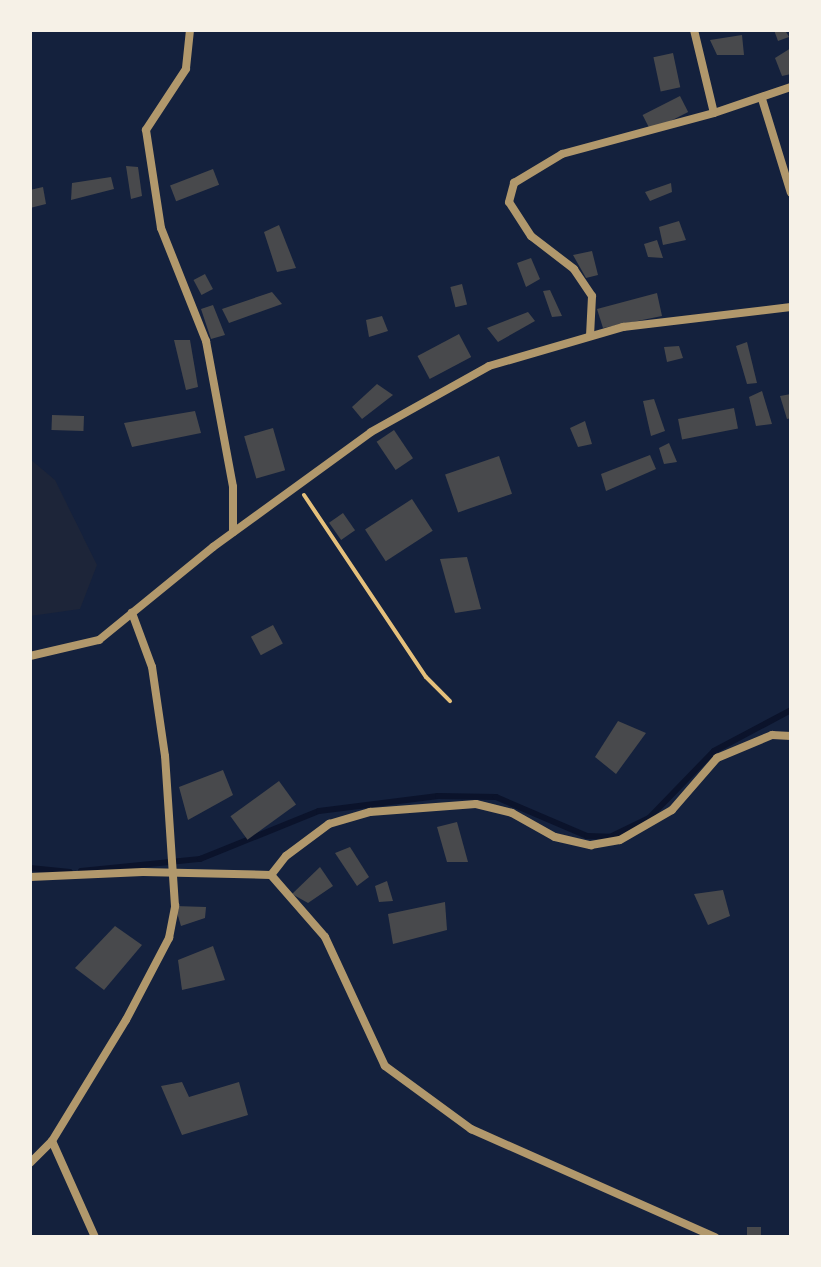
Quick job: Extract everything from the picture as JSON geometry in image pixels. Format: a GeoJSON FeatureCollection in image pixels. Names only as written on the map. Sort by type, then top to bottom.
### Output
{"type":"FeatureCollection","features":[{"type":"Feature","properties":{"kind":"street"},"geometry":{"type":"LineString","coordinates":[[190,30],[186,69],[146,130],[161,228],[206,341],[233,487],[233,532]]}},
{"type":"Feature","properties":{"kind":"street"},"geometry":{"type":"LineString","coordinates":[[694,30],[714,113]]}},
{"type":"Feature","properties":{"kind":"street"},"geometry":{"type":"LineString","coordinates":[[590,336],[592,296],[574,269],[531,236],[509,202],[514,183],[562,154],[762,99],[791,87]]}},
{"type":"Feature","properties":{"kind":"street"},"geometry":{"type":"LineString","coordinates":[[762,99],[791,193]]}},
{"type":"Feature","properties":{"kind":"street"},"geometry":{"type":"LineString","coordinates":[[30,656],[99,640],[233,532],[371,432],[489,366],[636,325],[791,307]]}},
{"type":"Feature","properties":{"kind":"street"},"geometry":{"type":"LineString","coordinates":[[30,1163],[52,1141],[169,938],[173,875],[152,667],[132,613]]}},
{"type":"Feature","properties":{"kind":"street"},"geometry":{"type":"LineString","coordinates":[[271,875],[286,856],[329,824],[370,812],[476,804],[512,813],[555,837],[591,845],[620,840],[672,810],[717,758],[772,735],[791,736]]}},
{"type":"Feature","properties":{"kind":"street"},"geometry":{"type":"LineString","coordinates":[[30,877],[271,875],[325,937],[385,1066],[471,1129],[715,1237]]}},
{"type":"Feature","properties":{"kind":"street"},"geometry":{"type":"LineString","coordinates":[[52,1141],[95,1237]]}},
{"type":"Feature","properties":{"kind":"path"},"geometry":{"type":"LineString","coordinates":[[297,484],[426,677],[450,701]]}},
{"type":"Feature","properties":{"kind":"shaded area"},"geometry":{"type":"Polygon","coordinates":[[[30,459],[55,480],[97,565],[80,609],[30,616],[30,459]]]}},
{"type":"Feature","properties":{"kind":"building"},"geometry":{"type":"Polygon","coordinates":[[[774,30],[785,30],[789,37],[778,41],[774,30]]]}},
{"type":"Feature","properties":{"kind":"building"},"geometry":{"type":"Polygon","coordinates":[[[742,35],[744,55],[717,55],[710,40],[742,35]]]}},
{"type":"Feature","properties":{"kind":"building"},"geometry":{"type":"Polygon","coordinates":[[[791,48],[791,74],[782,76],[775,58],[791,48]]]}},
{"type":"Feature","properties":{"kind":"building"},"geometry":{"type":"Polygon","coordinates":[[[673,53],[680,87],[661,91],[653,57],[673,53]]]}},
{"type":"Feature","properties":{"kind":"building"},"geometry":{"type":"Polygon","coordinates":[[[680,96],[688,112],[651,131],[643,115],[680,96]]]}},
{"type":"Feature","properties":{"kind":"building"},"geometry":{"type":"Polygon","coordinates":[[[126,166],[138,167],[142,196],[131,199],[126,166]]]}},
{"type":"Feature","properties":{"kind":"building"},"geometry":{"type":"Polygon","coordinates":[[[213,169],[219,185],[176,201],[170,185],[213,169]]]}},
{"type":"Feature","properties":{"kind":"building"},"geometry":{"type":"Polygon","coordinates":[[[111,177],[114,189],[71,200],[72,183],[111,177]]]}},
{"type":"Feature","properties":{"kind":"building"},"geometry":{"type":"Polygon","coordinates":[[[671,183],[672,192],[650,201],[645,192],[671,183]]]}},
{"type":"Feature","properties":{"kind":"building"},"geometry":{"type":"Polygon","coordinates":[[[43,187],[46,204],[30,208],[30,190],[43,187]]]}},
{"type":"Feature","properties":{"kind":"building"},"geometry":{"type":"Polygon","coordinates":[[[679,221],[686,240],[663,245],[659,227],[679,221]]]}},
{"type":"Feature","properties":{"kind":"building"},"geometry":{"type":"Polygon","coordinates":[[[279,225],[296,268],[277,272],[264,232],[279,225]]]}},
{"type":"Feature","properties":{"kind":"building"},"geometry":{"type":"Polygon","coordinates":[[[657,240],[663,258],[648,257],[644,244],[657,240]]]}},
{"type":"Feature","properties":{"kind":"building"},"geometry":{"type":"Polygon","coordinates":[[[592,251],[598,275],[586,278],[573,255],[592,251]]]}},
{"type":"Feature","properties":{"kind":"building"},"geometry":{"type":"Polygon","coordinates":[[[531,258],[540,279],[526,287],[517,263],[531,258]]]}},
{"type":"Feature","properties":{"kind":"building"},"geometry":{"type":"Polygon","coordinates":[[[205,274],[213,289],[202,295],[194,280],[205,274]]]}},
{"type":"Feature","properties":{"kind":"building"},"geometry":{"type":"Polygon","coordinates":[[[462,284],[467,304],[455,307],[450,287],[462,284]]]}},
{"type":"Feature","properties":{"kind":"building"},"geometry":{"type":"Polygon","coordinates":[[[550,290],[562,316],[552,317],[543,291],[550,290]]]}},
{"type":"Feature","properties":{"kind":"building"},"geometry":{"type":"Polygon","coordinates":[[[272,292],[282,304],[229,323],[222,309],[272,292]]]}},
{"type":"Feature","properties":{"kind":"building"},"geometry":{"type":"Polygon","coordinates":[[[657,293],[662,316],[603,328],[597,309],[657,293]]]}},
{"type":"Feature","properties":{"kind":"building"},"geometry":{"type":"Polygon","coordinates":[[[213,305],[225,335],[211,339],[201,309],[213,305]]]}},
{"type":"Feature","properties":{"kind":"building"},"geometry":{"type":"Polygon","coordinates":[[[528,312],[535,321],[498,342],[487,328],[528,312]]]}},
{"type":"Feature","properties":{"kind":"building"},"geometry":{"type":"Polygon","coordinates":[[[382,316],[388,331],[369,337],[366,320],[382,316]]]}},
{"type":"Feature","properties":{"kind":"building"},"geometry":{"type":"Polygon","coordinates":[[[459,334],[471,357],[430,379],[418,356],[459,334]]]}},
{"type":"Feature","properties":{"kind":"building"},"geometry":{"type":"Polygon","coordinates":[[[174,340],[190,340],[198,387],[186,390],[174,340]]]}},
{"type":"Feature","properties":{"kind":"building"},"geometry":{"type":"Polygon","coordinates":[[[747,342],[757,383],[747,384],[736,346],[747,342]]]}},
{"type":"Feature","properties":{"kind":"building"},"geometry":{"type":"Polygon","coordinates":[[[679,346],[683,358],[667,362],[664,347],[679,346]]]}},
{"type":"Feature","properties":{"kind":"building"},"geometry":{"type":"Polygon","coordinates":[[[377,384],[393,395],[362,419],[352,407],[377,384]]]}},
{"type":"Feature","properties":{"kind":"building"},"geometry":{"type":"Polygon","coordinates":[[[762,391],[772,424],[756,426],[749,397],[762,391]]]}},
{"type":"Feature","properties":{"kind":"building"},"geometry":{"type":"Polygon","coordinates":[[[791,394],[791,418],[787,419],[780,396],[791,394]]]}},
{"type":"Feature","properties":{"kind":"building"},"geometry":{"type":"Polygon","coordinates":[[[654,399],[665,431],[651,436],[643,401],[654,399]]]}},
{"type":"Feature","properties":{"kind":"building"},"geometry":{"type":"Polygon","coordinates":[[[734,408],[738,429],[682,439],[678,419],[734,408]]]}},
{"type":"Feature","properties":{"kind":"building"},"geometry":{"type":"Polygon","coordinates":[[[195,411],[201,433],[132,447],[124,423],[195,411]]]}},
{"type":"Feature","properties":{"kind":"building"},"geometry":{"type":"Polygon","coordinates":[[[52,415],[84,416],[83,431],[51,430],[52,415]]]}},
{"type":"Feature","properties":{"kind":"building"},"geometry":{"type":"Polygon","coordinates":[[[585,421],[592,444],[578,447],[570,428],[585,421]]]}},
{"type":"Feature","properties":{"kind":"building"},"geometry":{"type":"Polygon","coordinates":[[[273,428],[285,470],[256,479],[244,436],[273,428]]]}},
{"type":"Feature","properties":{"kind":"building"},"geometry":{"type":"Polygon","coordinates":[[[394,430],[413,458],[396,470],[377,442],[394,430]]]}},
{"type":"Feature","properties":{"kind":"building"},"geometry":{"type":"Polygon","coordinates":[[[669,443],[677,462],[664,464],[659,448],[669,443]]]}},
{"type":"Feature","properties":{"kind":"building"},"geometry":{"type":"Polygon","coordinates":[[[650,455],[656,469],[606,491],[601,474],[650,455]]]}},
{"type":"Feature","properties":{"kind":"building"},"geometry":{"type":"Polygon","coordinates":[[[499,456],[512,494],[458,512],[445,475],[499,456]]]}},
{"type":"Feature","properties":{"kind":"building"},"geometry":{"type":"Polygon","coordinates":[[[412,499],[433,531],[386,561],[365,529],[412,499]]]}},
{"type":"Feature","properties":{"kind":"building"},"geometry":{"type":"Polygon","coordinates":[[[343,513],[355,530],[341,540],[329,523],[343,513]]]}},
{"type":"Feature","properties":{"kind":"building"},"geometry":{"type":"Polygon","coordinates":[[[467,557],[481,609],[455,613],[440,559],[467,557]]]}},
{"type":"Feature","properties":{"kind":"building"},"geometry":{"type":"Polygon","coordinates":[[[273,625],[283,644],[261,655],[251,637],[273,625]]]}},
{"type":"Feature","properties":{"kind":"building"},"geometry":{"type":"Polygon","coordinates":[[[618,721],[646,733],[616,774],[595,757],[618,721]]]}},
{"type":"Feature","properties":{"kind":"building"},"geometry":{"type":"Polygon","coordinates":[[[223,770],[233,795],[188,820],[179,787],[223,770]]]}},
{"type":"Feature","properties":{"kind":"building"},"geometry":{"type":"Polygon","coordinates":[[[279,781],[296,804],[248,840],[230,816],[279,781]]]}},
{"type":"Feature","properties":{"kind":"building"},"geometry":{"type":"Polygon","coordinates":[[[457,822],[468,862],[447,862],[437,827],[457,822]]]}},
{"type":"Feature","properties":{"kind":"building"},"geometry":{"type":"Polygon","coordinates":[[[350,847],[369,877],[357,886],[335,853],[350,847]]]}},
{"type":"Feature","properties":{"kind":"building"},"geometry":{"type":"Polygon","coordinates":[[[320,867],[333,886],[308,903],[292,894],[320,867]]]}},
{"type":"Feature","properties":{"kind":"building"},"geometry":{"type":"Polygon","coordinates":[[[387,881],[393,901],[379,902],[375,886],[387,881]]]}},
{"type":"Feature","properties":{"kind":"building"},"geometry":{"type":"Polygon","coordinates":[[[723,890],[730,916],[708,925],[694,894],[723,890]]]}},
{"type":"Feature","properties":{"kind":"building"},"geometry":{"type":"Polygon","coordinates":[[[445,902],[447,930],[393,944],[388,914],[445,902]]]}},
{"type":"Feature","properties":{"kind":"building"},"geometry":{"type":"Polygon","coordinates":[[[175,906],[206,907],[205,918],[181,926],[175,906]]]}},
{"type":"Feature","properties":{"kind":"building"},"geometry":{"type":"Polygon","coordinates":[[[115,926],[142,945],[104,990],[75,968],[115,926]]]}},
{"type":"Feature","properties":{"kind":"building"},"geometry":{"type":"Polygon","coordinates":[[[213,946],[225,980],[182,990],[178,960],[213,946]]]}},
{"type":"Feature","properties":{"kind":"building"},"geometry":{"type":"Polygon","coordinates":[[[182,1082],[189,1097],[239,1082],[248,1115],[182,1135],[161,1086],[182,1082]]]}},
{"type":"Feature","properties":{"kind":"building"},"geometry":{"type":"Polygon","coordinates":[[[747,1227],[761,1227],[761,1235],[747,1235],[747,1227]]]}},
{"type":"Feature","properties":{"kind":"waterway"},"geometry":{"type":"LineString","coordinates":[[81,871],[200,859],[319,811],[438,796],[496,797],[587,836],[610,837],[649,818],[714,751],[791,710]]}},
{"type":"Feature","properties":{"kind":"waterway"},"geometry":{"type":"LineString","coordinates":[[30,868],[70,872]]}}]}
